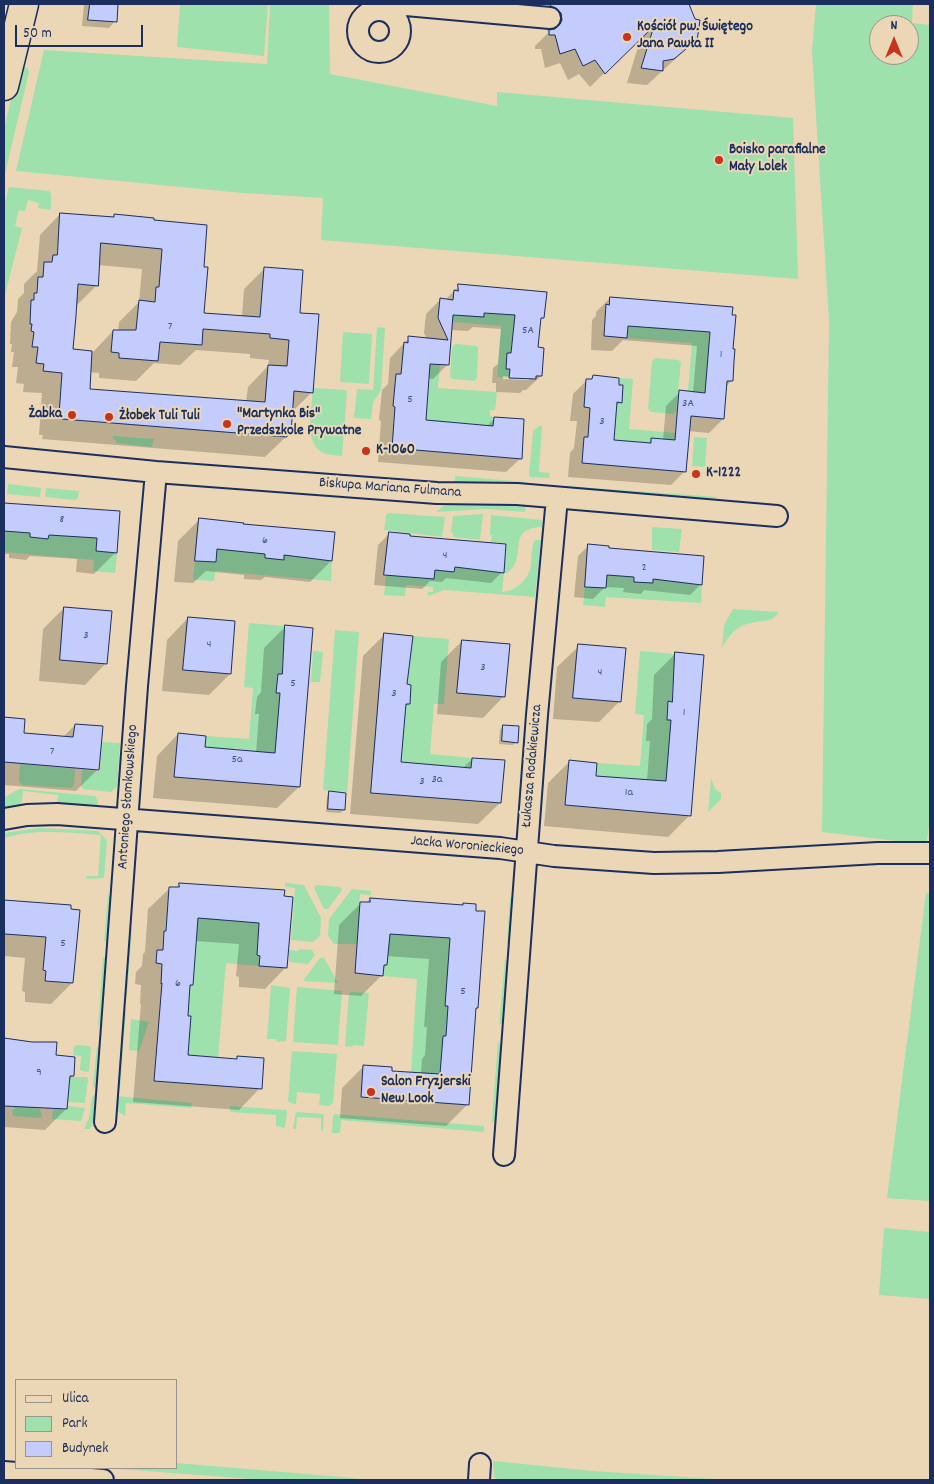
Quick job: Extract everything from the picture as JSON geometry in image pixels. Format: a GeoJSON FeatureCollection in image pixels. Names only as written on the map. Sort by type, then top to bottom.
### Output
{"type":"FeatureCollection","features":[{"type":"Feature","properties":{"kind":"street"},"geometry":{"type":"LineString","coordinates":[[4,86],[24,4]]}},
{"type":"Feature","properties":{"kind":"street"},"geometry":{"type":"LineString","coordinates":[[396,9],[550,18]]}},
{"type":"Feature","properties":{"kind":"street","name":"Biskupa Mariana Fulmana"},"geometry":{"type":"LineString","coordinates":[[4,458],[156,472],[437,493],[517,494],[777,516]]}},
{"type":"Feature","properties":{"kind":"street","name":"Antoniego Słomkowskiego"},"geometry":{"type":"LineString","coordinates":[[104,1122],[156,472]]}},
{"type":"Feature","properties":{"kind":"street","name":"Łukasza Rodakiewicza"},"geometry":{"type":"LineString","coordinates":[[504,1155],[526,852],[557,498]]}},
{"type":"Feature","properties":{"kind":"street","name":"Jacka Woronieckiego"},"geometry":{"type":"LineString","coordinates":[[4,819],[42,814],[127,819],[500,848],[563,857],[654,863],[718,862],[930,852]]}},
{"type":"Feature","properties":{"kind":"street"},"geometry":{"type":"LineString","coordinates":[[4,1472],[103,1480]]}},
{"type":"Feature","properties":{"kind":"green space"},"geometry":{"type":"Polygon","coordinates":[[[180,4],[268,4],[264,56],[177,47],[180,4]]]}},
{"type":"Feature","properties":{"kind":"green space"},"geometry":{"type":"Polygon","coordinates":[[[270,4],[329,4],[330,74],[497,106],[497,92],[793,118],[798,279],[321,240],[323,198],[243,193],[16,171],[44,50],[267,64],[270,4]]]}},
{"type":"Feature","properties":{"kind":"green space"},"geometry":{"type":"Polygon","coordinates":[[[816,4],[913,4],[912,15],[869,15],[869,65],[919,65],[919,24],[930,25],[930,818],[926,846],[822,832],[829,321],[812,51],[816,4]]]}},
{"type":"Feature","properties":{"kind":"green space"},"geometry":{"type":"Polygon","coordinates":[[[19,66],[28,68],[29,72],[4,178],[4,129],[19,66]]]}},
{"type":"Feature","properties":{"kind":"green space"},"geometry":{"type":"Polygon","coordinates":[[[9,187],[49,191],[51,194],[51,210],[38,208],[39,203],[28,200],[25,211],[19,210],[15,226],[22,228],[4,299],[4,205],[9,187]]]}},
{"type":"Feature","properties":{"kind":"green space"},"geometry":{"type":"Polygon","coordinates":[[[453,311],[460,315],[484,317],[484,313],[515,315],[511,353],[507,353],[506,369],[510,369],[509,378],[497,377],[501,326],[453,322],[453,311]]]}},
{"type":"Feature","properties":{"kind":"green space"},"geometry":{"type":"Polygon","coordinates":[[[628,326],[710,332],[705,393],[688,391],[692,343],[627,338],[628,326]]]}},
{"type":"Feature","properties":{"kind":"green space"},"geometry":{"type":"Polygon","coordinates":[[[377,327],[385,328],[381,390],[373,402],[371,419],[354,418],[357,389],[373,390],[377,327]]]}},
{"type":"Feature","properties":{"kind":"green space"},"geometry":{"type":"Polygon","coordinates":[[[343,332],[372,334],[369,384],[340,382],[343,332]]]}},
{"type":"Feature","properties":{"kind":"green space"},"geometry":{"type":"Polygon","coordinates":[[[456,344],[477,346],[477,377],[475,381],[453,379],[450,377],[452,347],[456,344]]]}},
{"type":"Feature","properties":{"kind":"green space"},"geometry":{"type":"Polygon","coordinates":[[[656,358],[678,360],[681,362],[676,411],[674,414],[651,412],[648,409],[652,361],[656,358]]]}},
{"type":"Feature","properties":{"kind":"green space"},"geometry":{"type":"Polygon","coordinates":[[[430,364],[440,364],[438,388],[497,392],[495,410],[490,410],[490,416],[494,417],[493,426],[426,420],[430,364]]]}},
{"type":"Feature","properties":{"kind":"green space"},"geometry":{"type":"Polygon","coordinates":[[[619,378],[633,379],[629,429],[676,433],[676,440],[652,438],[651,443],[614,440],[617,402],[621,403],[619,378]]]}},
{"type":"Feature","properties":{"kind":"green space"},"geometry":{"type":"Polygon","coordinates":[[[313,388],[346,390],[342,456],[326,454],[319,450],[314,443],[310,425],[313,388]]]}},
{"type":"Feature","properties":{"kind":"green space"},"geometry":{"type":"Polygon","coordinates":[[[542,426],[539,472],[550,473],[549,478],[530,477],[529,475],[533,431],[542,426]]]}},
{"type":"Feature","properties":{"kind":"green space"},"geometry":{"type":"Polygon","coordinates":[[[112,436],[154,439],[152,447],[117,443],[112,436]]]}},
{"type":"Feature","properties":{"kind":"green space"},"geometry":{"type":"Polygon","coordinates":[[[694,437],[707,438],[705,467],[692,466],[694,437]]]}},
{"type":"Feature","properties":{"kind":"green space"},"geometry":{"type":"Polygon","coordinates":[[[455,476],[525,482],[529,486],[454,487],[455,476]]]}},
{"type":"Feature","properties":{"kind":"green space"},"geometry":{"type":"Polygon","coordinates":[[[8,484],[41,488],[40,497],[7,494],[8,484]]]}},
{"type":"Feature","properties":{"kind":"green space"},"geometry":{"type":"Polygon","coordinates":[[[566,486],[718,497],[711,500],[573,490],[566,486]]]}},
{"type":"Feature","properties":{"kind":"green space"},"geometry":{"type":"Polygon","coordinates":[[[46,488],[79,491],[78,498],[75,500],[45,497],[46,488]]]}},
{"type":"Feature","properties":{"kind":"green space"},"geometry":{"type":"Polygon","coordinates":[[[447,503],[526,503],[525,512],[485,509],[436,512],[447,503]]]}},
{"type":"Feature","properties":{"kind":"green space"},"geometry":{"type":"Polygon","coordinates":[[[388,513],[445,517],[442,537],[384,530],[388,513]]]}},
{"type":"Feature","properties":{"kind":"green space"},"geometry":{"type":"Polygon","coordinates":[[[483,514],[480,540],[453,537],[451,532],[453,516],[483,514]]]}},
{"type":"Feature","properties":{"kind":"green space"},"geometry":{"type":"Polygon","coordinates":[[[491,515],[542,520],[542,527],[530,529],[520,538],[516,560],[513,567],[507,573],[504,573],[506,543],[491,542],[491,515]]]}},
{"type":"Feature","properties":{"kind":"green space"},"geometry":{"type":"Polygon","coordinates":[[[652,527],[682,529],[679,552],[652,550],[652,527]]]}},
{"type":"Feature","properties":{"kind":"green space"},"geometry":{"type":"Polygon","coordinates":[[[4,531],[30,533],[30,537],[48,539],[49,535],[97,538],[97,551],[117,553],[115,573],[93,571],[94,560],[4,552],[4,531]]]}},
{"type":"Feature","properties":{"kind":"green space"},"geometry":{"type":"Polygon","coordinates":[[[535,540],[541,540],[535,597],[444,590],[428,596],[428,592],[433,592],[433,587],[406,585],[405,596],[384,595],[386,575],[435,570],[454,572],[455,567],[504,573],[502,592],[508,591],[522,583],[528,574],[535,540]]]}},
{"type":"Feature","properties":{"kind":"green space"},"geometry":{"type":"Polygon","coordinates":[[[217,549],[265,554],[265,558],[284,555],[332,561],[331,581],[215,571],[214,581],[193,580],[195,561],[216,562],[217,549]]]}},
{"type":"Feature","properties":{"kind":"green space"},"geometry":{"type":"Polygon","coordinates":[[[607,575],[634,577],[634,582],[653,583],[653,579],[702,585],[701,603],[606,597],[605,607],[583,605],[585,587],[605,588],[607,575]]]}},
{"type":"Feature","properties":{"kind":"green space"},"geometry":{"type":"Polygon","coordinates":[[[733,609],[779,612],[770,620],[741,626],[730,635],[722,648],[724,625],[733,609]]]}},
{"type":"Feature","properties":{"kind":"green space"},"geometry":{"type":"Polygon","coordinates":[[[249,623],[285,626],[282,674],[278,674],[276,693],[280,693],[275,756],[235,748],[235,750],[204,750],[206,736],[249,739],[253,688],[244,687],[249,623]]]}},
{"type":"Feature","properties":{"kind":"green space"},"geometry":{"type":"Polygon","coordinates":[[[335,630],[359,632],[347,792],[323,790],[335,630]]]}},
{"type":"Feature","properties":{"kind":"green space"},"geometry":{"type":"Polygon","coordinates":[[[413,636],[449,639],[444,704],[434,704],[430,754],[472,758],[471,768],[401,762],[406,704],[410,703],[411,685],[407,684],[413,636]]]}},
{"type":"Feature","properties":{"kind":"green space"},"geometry":{"type":"Polygon","coordinates":[[[313,651],[323,652],[320,682],[311,682],[313,651]]]}},
{"type":"Feature","properties":{"kind":"green space"},"geometry":{"type":"Polygon","coordinates":[[[640,651],[675,654],[672,702],[668,702],[667,720],[671,720],[666,781],[596,776],[597,763],[640,766],[644,715],[635,714],[640,651]]]}},
{"type":"Feature","properties":{"kind":"green space"},"geometry":{"type":"Polygon","coordinates":[[[102,742],[120,743],[117,786],[111,792],[83,789],[81,785],[82,770],[100,771],[102,742]]]}},
{"type":"Feature","properties":{"kind":"green space"},"geometry":{"type":"Polygon","coordinates":[[[20,764],[75,769],[74,785],[71,788],[22,785],[19,781],[20,764]]]}},
{"type":"Feature","properties":{"kind":"green space"},"geometry":{"type":"Polygon","coordinates":[[[711,778],[715,789],[721,793],[721,799],[708,812],[711,778]]]}},
{"type":"Feature","properties":{"kind":"green space"},"geometry":{"type":"Polygon","coordinates":[[[21,789],[95,796],[98,801],[97,809],[57,806],[58,795],[23,791],[21,807],[4,811],[4,798],[21,789]]]}},
{"type":"Feature","properties":{"kind":"green space"},"geometry":{"type":"Polygon","coordinates":[[[39,828],[98,831],[107,840],[104,878],[88,879],[86,876],[98,876],[101,835],[40,832],[4,838],[4,833],[39,828]]]}},
{"type":"Feature","properties":{"kind":"green space"},"geometry":{"type":"Polygon","coordinates":[[[285,883],[304,885],[321,918],[320,936],[313,942],[291,940],[295,888],[285,887],[285,883]]]}},
{"type":"Feature","properties":{"kind":"green space"},"geometry":{"type":"Polygon","coordinates":[[[316,885],[340,887],[342,890],[328,909],[324,909],[314,888],[316,885]]]}},
{"type":"Feature","properties":{"kind":"green space"},"geometry":{"type":"Polygon","coordinates":[[[352,889],[371,891],[371,895],[360,894],[357,944],[334,944],[328,936],[329,919],[352,889]]]}},
{"type":"Feature","properties":{"kind":"green space"},"geometry":{"type":"Polygon","coordinates":[[[926,893],[930,894],[930,1201],[887,1198],[926,893]]]}},
{"type":"Feature","properties":{"kind":"green space"},"geometry":{"type":"Polygon","coordinates":[[[108,895],[112,899],[110,935],[107,941],[104,941],[108,895]]]}},
{"type":"Feature","properties":{"kind":"green space"},"geometry":{"type":"Polygon","coordinates":[[[510,897],[514,901],[511,940],[507,944],[510,897]]]}},
{"type":"Feature","properties":{"kind":"green space"},"geometry":{"type":"Polygon","coordinates":[[[195,914],[213,918],[263,919],[258,938],[257,955],[260,956],[259,966],[226,963],[218,1058],[184,1055],[190,985],[193,985],[197,936],[195,914]]]}},
{"type":"Feature","properties":{"kind":"green space"},"geometry":{"type":"Polygon","coordinates":[[[132,929],[127,995],[124,991],[128,931],[132,929]]]}},
{"type":"Feature","properties":{"kind":"green space"},"geometry":{"type":"Polygon","coordinates":[[[387,929],[420,935],[453,935],[449,954],[445,1005],[448,1006],[446,1036],[443,1036],[441,1062],[443,1075],[411,1072],[417,979],[383,976],[384,965],[387,965],[387,929]]]}},
{"type":"Feature","properties":{"kind":"green space"},"geometry":{"type":"Polygon","coordinates":[[[299,949],[312,950],[315,955],[308,964],[289,962],[289,950],[299,951],[299,949]]]}},
{"type":"Feature","properties":{"kind":"green space"},"geometry":{"type":"Polygon","coordinates":[[[103,957],[107,960],[103,1019],[98,1027],[103,957]]]}},
{"type":"Feature","properties":{"kind":"green space"},"geometry":{"type":"Polygon","coordinates":[[[320,958],[324,958],[338,983],[303,981],[320,958]]]}},
{"type":"Feature","properties":{"kind":"green space"},"geometry":{"type":"Polygon","coordinates":[[[505,959],[510,965],[504,1022],[499,1025],[505,959]]]}},
{"type":"Feature","properties":{"kind":"green space"},"geometry":{"type":"Polygon","coordinates":[[[271,985],[290,988],[286,1041],[277,1042],[276,1039],[267,1039],[271,985]]]}},
{"type":"Feature","properties":{"kind":"green space"},"geometry":{"type":"Polygon","coordinates":[[[297,987],[342,991],[338,1045],[293,1042],[297,987]]]}},
{"type":"Feature","properties":{"kind":"green space"},"geometry":{"type":"Polygon","coordinates":[[[349,993],[369,993],[364,1046],[345,1046],[349,993]]]}},
{"type":"Feature","properties":{"kind":"green space"},"geometry":{"type":"Polygon","coordinates":[[[126,1010],[120,1090],[115,1089],[121,1014],[126,1010]]]}},
{"type":"Feature","properties":{"kind":"green space"},"geometry":{"type":"Polygon","coordinates":[[[131,1019],[149,1022],[139,1051],[129,1050],[131,1019]]]}},
{"type":"Feature","properties":{"kind":"green space"},"geometry":{"type":"Polygon","coordinates":[[[498,1041],[503,1049],[497,1122],[492,1122],[492,1120],[498,1041]]]}},
{"type":"Feature","properties":{"kind":"green space"},"geometry":{"type":"Polygon","coordinates":[[[77,1045],[89,1046],[91,1048],[89,1071],[87,1072],[80,1070],[81,1056],[73,1055],[74,1047],[77,1045]]]}},
{"type":"Feature","properties":{"kind":"green space"},"geometry":{"type":"Polygon","coordinates":[[[97,1046],[101,1053],[99,1088],[95,1088],[93,1086],[97,1046]]]}},
{"type":"Feature","properties":{"kind":"green space"},"geometry":{"type":"Polygon","coordinates":[[[292,1051],[337,1054],[333,1103],[329,1106],[319,1105],[320,1094],[297,1092],[296,1104],[288,1101],[292,1051]]]}},
{"type":"Feature","properties":{"kind":"green space"},"geometry":{"type":"Polygon","coordinates":[[[70,1077],[87,1077],[85,1103],[68,1102],[70,1077]]]}},
{"type":"Feature","properties":{"kind":"green space"},"geometry":{"type":"Polygon","coordinates":[[[98,1094],[94,1121],[90,1129],[84,1129],[89,1118],[92,1097],[98,1094]]]}},
{"type":"Feature","properties":{"kind":"green space"},"geometry":{"type":"Polygon","coordinates":[[[115,1096],[192,1103],[191,1108],[126,1103],[125,1116],[117,1111],[115,1096]]]}},
{"type":"Feature","properties":{"kind":"green space"},"geometry":{"type":"Polygon","coordinates":[[[22,1103],[34,1104],[34,1108],[40,1109],[42,1116],[40,1118],[13,1116],[12,1110],[14,1110],[14,1106],[21,1107],[22,1103]]]}},
{"type":"Feature","properties":{"kind":"green space"},"geometry":{"type":"Polygon","coordinates":[[[68,1106],[85,1108],[81,1121],[52,1119],[53,1109],[67,1110],[68,1106]]]}},
{"type":"Feature","properties":{"kind":"green space"},"geometry":{"type":"Polygon","coordinates":[[[230,1106],[286,1110],[285,1128],[276,1126],[276,1115],[230,1112],[230,1106]]]}},
{"type":"Feature","properties":{"kind":"green space"},"geometry":{"type":"Polygon","coordinates":[[[296,1112],[324,1114],[323,1131],[321,1131],[321,1118],[297,1117],[296,1129],[293,1129],[296,1112]]]}},
{"type":"Feature","properties":{"kind":"green space"},"geometry":{"type":"Polygon","coordinates":[[[335,1114],[484,1126],[484,1132],[341,1120],[340,1133],[332,1133],[333,1116],[335,1114]]]}},
{"type":"Feature","properties":{"kind":"green space"},"geometry":{"type":"Polygon","coordinates":[[[884,1228],[930,1232],[930,1299],[879,1295],[884,1228]]]}},
{"type":"Feature","properties":{"kind":"green space"},"geometry":{"type":"Polygon","coordinates":[[[493,1461],[593,1471],[730,1480],[498,1480],[494,1477],[493,1461]]]}},
{"type":"Feature","properties":{"kind":"green space"},"geometry":{"type":"Polygon","coordinates":[[[178,1463],[377,1480],[264,1480],[120,1469],[178,1469],[178,1463]]]}},
{"type":"Feature","properties":{"kind":"building"},"geometry":{"type":"Polygon","coordinates":[[[90,4],[118,4],[117,22],[88,20],[90,4]]]}},
{"type":"Feature","properties":{"kind":"building","name":"Kościół pw. Świętego Jana Pawła II"},"geometry":{"type":"Polygon","coordinates":[[[551,4],[689,4],[695,19],[700,20],[697,41],[693,39],[686,49],[674,59],[663,61],[663,71],[641,68],[654,26],[605,74],[595,60],[583,66],[575,49],[560,54],[555,35],[549,35],[549,30],[555,29],[560,24],[562,20],[561,13],[551,4]]]}},
{"type":"Feature","properties":{"kind":"building"},"geometry":{"type":"Polygon","coordinates":[[[60,213],[114,217],[114,214],[207,225],[204,267],[208,267],[204,313],[260,317],[264,267],[303,270],[300,313],[319,314],[313,393],[294,391],[291,433],[287,433],[287,437],[62,419],[63,415],[59,415],[62,373],[43,371],[44,364],[36,363],[38,347],[32,347],[34,332],[31,331],[32,324],[30,324],[31,300],[34,300],[34,293],[37,293],[38,277],[43,277],[44,262],[52,262],[53,255],[57,255],[60,213]],[[101,243],[98,286],[78,284],[73,349],[92,351],[90,389],[265,402],[268,365],[287,366],[289,340],[270,338],[270,334],[203,329],[202,345],[160,342],[158,361],[119,358],[119,353],[111,352],[113,330],[136,330],[139,300],[155,302],[156,287],[159,287],[162,249],[101,243]]]}},
{"type":"Feature","properties":{"kind":"building"},"geometry":{"type":"Polygon","coordinates":[[[458,284],[547,292],[544,318],[541,318],[538,347],[544,348],[542,376],[536,376],[536,379],[509,378],[510,369],[506,369],[507,353],[511,353],[515,315],[484,313],[484,317],[453,315],[449,365],[430,364],[426,420],[493,426],[494,417],[524,419],[522,459],[392,448],[396,374],[401,374],[404,342],[408,343],[408,336],[448,340],[438,318],[440,298],[453,300],[454,290],[458,291],[458,284]]]}},
{"type":"Feature","properties":{"kind":"building"},"geometry":{"type":"Polygon","coordinates":[[[610,297],[733,307],[732,315],[736,315],[733,381],[727,381],[724,419],[691,416],[686,472],[582,463],[584,437],[588,437],[590,408],[584,407],[586,379],[592,379],[593,375],[619,378],[619,385],[623,385],[622,403],[617,402],[614,440],[651,443],[651,438],[675,440],[679,390],[705,393],[710,332],[628,326],[627,338],[604,336],[606,304],[609,305],[610,297]]]}},
{"type":"Feature","properties":{"kind":"building"},"geometry":{"type":"Polygon","coordinates":[[[4,503],[120,511],[117,553],[96,551],[97,538],[49,535],[48,539],[30,537],[30,533],[4,531],[4,503]]]}},
{"type":"Feature","properties":{"kind":"building"},"geometry":{"type":"Polygon","coordinates":[[[199,518],[335,532],[332,561],[284,555],[284,560],[265,558],[265,554],[217,549],[216,562],[195,561],[199,518]]]}},
{"type":"Feature","properties":{"kind":"building"},"geometry":{"type":"Polygon","coordinates":[[[389,532],[410,534],[410,536],[506,544],[504,573],[455,567],[454,572],[435,570],[434,579],[384,575],[389,532]]]}},
{"type":"Feature","properties":{"kind":"building"},"geometry":{"type":"Polygon","coordinates":[[[588,544],[609,546],[609,548],[704,556],[702,585],[653,579],[653,583],[634,582],[634,577],[607,575],[606,588],[585,587],[588,544]]]}},
{"type":"Feature","properties":{"kind":"building"},"geometry":{"type":"Polygon","coordinates":[[[64,607],[112,611],[107,664],[60,660],[64,607]]]}},
{"type":"Feature","properties":{"kind":"building"},"geometry":{"type":"Polygon","coordinates":[[[188,617],[235,621],[231,674],[183,670],[188,617]]]}},
{"type":"Feature","properties":{"kind":"building"},"geometry":{"type":"Polygon","coordinates":[[[285,625],[313,628],[300,787],[174,777],[178,733],[206,736],[205,747],[275,753],[280,693],[276,693],[278,674],[282,674],[285,625]]]}},
{"type":"Feature","properties":{"kind":"building"},"geometry":{"type":"Polygon","coordinates":[[[384,633],[413,636],[407,684],[411,685],[410,704],[406,704],[401,762],[471,768],[472,758],[505,760],[501,803],[371,793],[384,633]]]}},
{"type":"Feature","properties":{"kind":"building"},"geometry":{"type":"Polygon","coordinates":[[[462,640],[510,644],[505,697],[457,693],[462,640]]]}},
{"type":"Feature","properties":{"kind":"building"},"geometry":{"type":"Polygon","coordinates":[[[578,644],[626,648],[621,702],[573,698],[578,644]]]}},
{"type":"Feature","properties":{"kind":"building"},"geometry":{"type":"Polygon","coordinates":[[[675,652],[704,655],[691,816],[565,805],[569,760],[597,763],[596,776],[666,781],[671,720],[667,720],[668,701],[672,702],[675,652]]]}},
{"type":"Feature","properties":{"kind":"building"},"geometry":{"type":"Polygon","coordinates":[[[4,717],[25,719],[24,733],[73,737],[75,724],[103,726],[99,770],[4,762],[4,717]]]}},
{"type":"Feature","properties":{"kind":"building"},"geometry":{"type":"Polygon","coordinates":[[[503,725],[519,726],[518,743],[502,741],[503,725]]]}},
{"type":"Feature","properties":{"kind":"building"},"geometry":{"type":"Polygon","coordinates":[[[329,791],[346,793],[345,810],[328,809],[329,791]]]}},
{"type":"Feature","properties":{"kind":"building"},"geometry":{"type":"Polygon","coordinates":[[[179,883],[285,890],[284,896],[293,897],[287,968],[259,966],[260,956],[257,955],[259,923],[198,918],[193,985],[190,985],[188,1016],[191,1016],[188,1055],[237,1059],[237,1056],[264,1058],[262,1089],[154,1081],[162,983],[162,964],[156,963],[157,950],[163,950],[169,887],[179,887],[179,883]]]}},
{"type":"Feature","properties":{"kind":"building"},"geometry":{"type":"Polygon","coordinates":[[[370,898],[463,905],[463,903],[476,904],[476,911],[485,911],[469,1105],[361,1097],[363,1065],[392,1067],[392,1071],[440,1074],[443,1036],[446,1036],[448,1006],[445,1006],[450,938],[390,934],[387,965],[384,965],[383,976],[355,973],[360,902],[370,902],[370,898]]]}},
{"type":"Feature","properties":{"kind":"building"},"geometry":{"type":"Polygon","coordinates":[[[4,900],[71,905],[71,909],[80,910],[73,983],[45,981],[46,971],[43,970],[46,937],[5,934],[4,900]]]}},
{"type":"Feature","properties":{"kind":"building"},"geometry":{"type":"Polygon","coordinates":[[[4,1038],[32,1042],[57,1042],[56,1055],[75,1057],[74,1076],[70,1076],[67,1109],[4,1106],[4,1038]]]}},
{"type":"Feature","properties":{"kind":"place","name":"Kościół pw. Świętego Jana Pawła II"},"geometry":{"type":"Point","coordinates":[627,37]}},
{"type":"Feature","properties":{"kind":"place","name":"Boisko parafialne Mały Lolek"},"geometry":{"type":"Point","coordinates":[719,160]}},
{"type":"Feature","properties":{"kind":"place","name":"Żabka"},"geometry":{"type":"Point","coordinates":[72,415]}},
{"type":"Feature","properties":{"kind":"place","name":"Żłobek Tuli Tuli"},"geometry":{"type":"Point","coordinates":[109,417]}},
{"type":"Feature","properties":{"kind":"place","name":"\"Martynka Bis\" Przedszkole Prywatne"},"geometry":{"type":"Point","coordinates":[227,424]}},
{"type":"Feature","properties":{"kind":"place","name":"K-1060"},"geometry":{"type":"Point","coordinates":[366,451]}},
{"type":"Feature","properties":{"kind":"place","name":"K-1222"},"geometry":{"type":"Point","coordinates":[696,474]}},
{"type":"Feature","properties":{"kind":"place","name":"Salon Fryzjerski New Look"},"geometry":{"type":"Point","coordinates":[371,1092]}}]}
